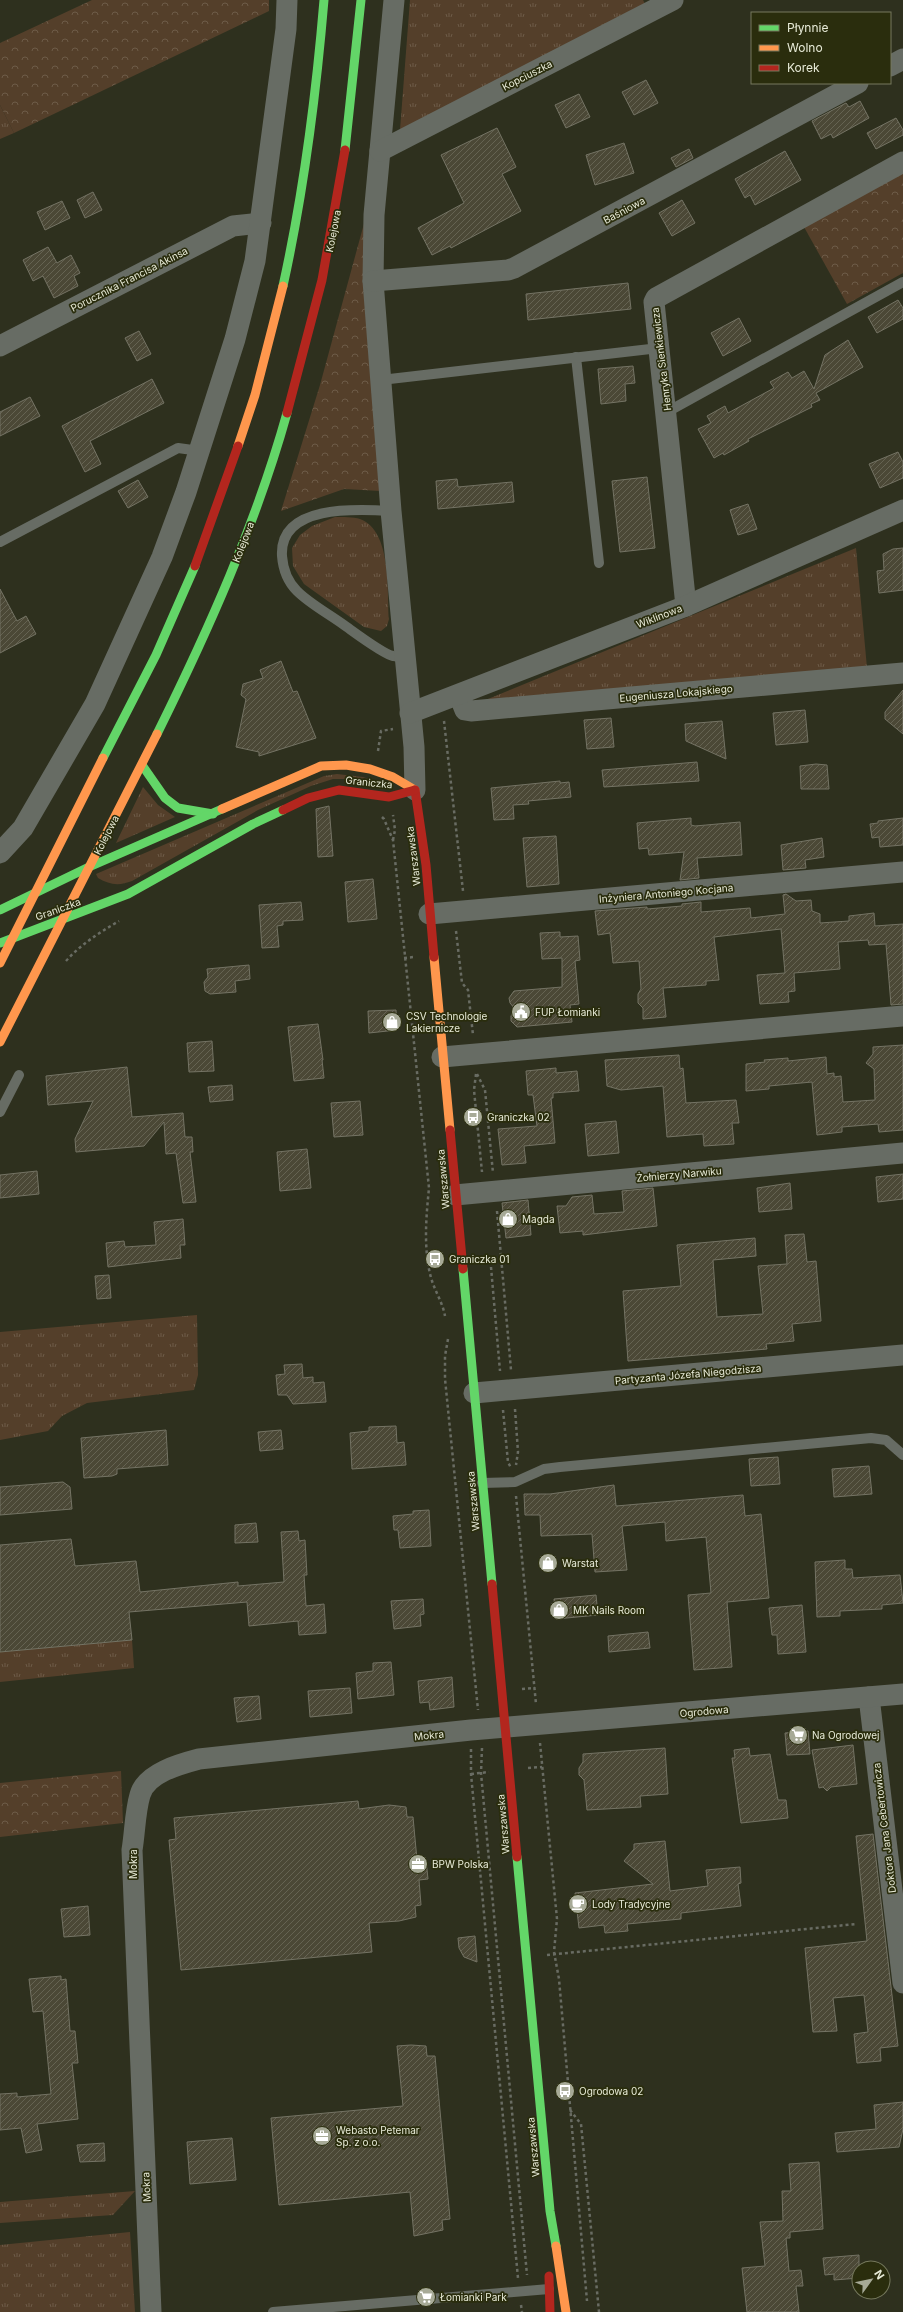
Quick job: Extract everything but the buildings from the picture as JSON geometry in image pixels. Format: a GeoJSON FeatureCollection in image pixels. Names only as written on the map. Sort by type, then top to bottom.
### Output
{"type":"FeatureCollection","features":[{"type":"Feature","properties":{"kind":"main road"},"geometry":{"type":"LineString","coordinates":[[0,963],[170,624],[218,507],[254,403],[282,294],[298,220],[316,91],[324,0]]}},
{"type":"Feature","properties":{"kind":"main road","name":"Kolejowa"},"geometry":{"type":"LineString","coordinates":[[0,1042],[142,765],[186,674],[239,551],[280,440],[299,378],[321,289],[338,205],[356,76],[361,0]]}},
{"type":"Feature","properties":{"kind":"main road","name":"Graniczka"},"geometry":{"type":"LineString","coordinates":[[0,910],[89,867],[321,766],[343,764],[366,767],[392,776],[415,790]]}},
{"type":"Feature","properties":{"kind":"main road"},"geometry":{"type":"LineString","coordinates":[[142,765],[165,798],[178,808],[213,814]]}},
{"type":"Feature","properties":{"kind":"main road","name":"Graniczka"},"geometry":{"type":"LineString","coordinates":[[0,943],[128,894],[253,824],[308,798],[339,790],[389,797],[415,790]]}},
{"type":"Feature","properties":{"kind":"main road","name":"Warszawska"},"geometry":{"type":"LineString","coordinates":[[415,790],[426,865],[442,1057],[550,2210],[566,2312]]}},
{"type":"Feature","properties":{"kind":"main road","name":"Warszawska"},"geometry":{"type":"LineString","coordinates":[[550,2210],[550,2312]]}},
{"type":"Feature","properties":{"kind":"street"},"geometry":{"type":"LineString","coordinates":[[0,853],[23,828],[96,704],[162,557],[200,451],[235,339],[255,261],[286,29],[287,0]]}},
{"type":"Feature","properties":{"kind":"street"},"geometry":{"type":"LineString","coordinates":[[394,0],[374,215],[373,281],[391,511],[411,719],[415,790]]}},
{"type":"Feature","properties":{"kind":"street","name":"Kopciuszka"},"geometry":{"type":"LineString","coordinates":[[380,151],[673,0]]}},
{"type":"Feature","properties":{"kind":"street"},"geometry":{"type":"LineString","coordinates":[[891,65],[903,59]]}},
{"type":"Feature","properties":{"kind":"street","name":"Baśniowa"},"geometry":{"type":"LineString","coordinates":[[373,281],[508,270],[514,268],[856,84]]}},
{"type":"Feature","properties":{"kind":"street","name":"Henryka Sienkiewicza"},"geometry":{"type":"LineString","coordinates":[[686,606],[667,412],[654,302],[659,295],[903,162]]}},
{"type":"Feature","properties":{"kind":"street","name":"Porucznika Francisa Akinsa"},"geometry":{"type":"LineString","coordinates":[[0,346],[233,226],[261,223]]}},
{"type":"Feature","properties":{"kind":"street","name":"Wiklinowa"},"geometry":{"type":"LineString","coordinates":[[411,719],[451,698],[686,606],[903,510]]}},
{"type":"Feature","properties":{"kind":"street","name":"Eugeniusza Lokajskiego"},"geometry":{"type":"LineString","coordinates":[[451,698],[465,710],[471,712],[903,673]]}},
{"type":"Feature","properties":{"kind":"street","name":"Inżyniera Antoniego Kocjana"},"geometry":{"type":"LineString","coordinates":[[429,914],[903,872]]}},
{"type":"Feature","properties":{"kind":"street"},"geometry":{"type":"LineString","coordinates":[[442,1057],[475,1063],[903,1016]]}},
{"type":"Feature","properties":{"kind":"street","name":"Żołnierzy Narwiku"},"geometry":{"type":"LineString","coordinates":[[455,1195],[903,1153]]}},
{"type":"Feature","properties":{"kind":"street","name":"Partyzanta Józefa Niegodzisza"},"geometry":{"type":"LineString","coordinates":[[474,1393],[903,1355]]}},
{"type":"Feature","properties":{"kind":"street","name":"Ogrodowa"},"geometry":{"type":"LineString","coordinates":[[505,1728],[903,1694]]}},
{"type":"Feature","properties":{"kind":"street","name":"Doktora Jana Cebertowicza"},"geometry":{"type":"LineString","coordinates":[[869,1697],[903,1983]]}},
{"type":"Feature","properties":{"kind":"street","name":"Mokra"},"geometry":{"type":"LineString","coordinates":[[151,2312],[132,1850],[140,1793],[146,1785],[167,1768],[199,1759],[505,1728]]}},
{"type":"Feature","properties":{"kind":"lane"},"geometry":{"type":"LineString","coordinates":[[667,412],[903,282]]}},
{"type":"Feature","properties":{"kind":"lane"},"geometry":{"type":"LineString","coordinates":[[381,380],[659,348]]}},
{"type":"Feature","properties":{"kind":"lane"},"geometry":{"type":"LineString","coordinates":[[576,357],[599,563]]}},
{"type":"Feature","properties":{"kind":"lane"},"geometry":{"type":"LineString","coordinates":[[0,542],[178,448],[200,451]]}},
{"type":"Feature","properties":{"kind":"lane"},"geometry":{"type":"LineString","coordinates":[[391,511],[358,509],[334,510],[307,518],[290,528],[282,548],[283,570],[297,591],[357,634],[392,656],[405,656]]}},
{"type":"Feature","properties":{"kind":"lane"},"geometry":{"type":"LineString","coordinates":[[0,1112],[19,1075]]}},
{"type":"Feature","properties":{"kind":"lane"},"geometry":{"type":"LineString","coordinates":[[482,1483],[515,1482],[544,1469],[560,1466],[871,1438],[886,1440],[903,1455]]}},
{"type":"Feature","properties":{"kind":"lane"},"geometry":{"type":"LineString","coordinates":[[273,2312],[549,2289]]}},
{"type":"Feature","properties":{"kind":"path"},"geometry":{"type":"LineString","coordinates":[[451,698],[463,896]]}},
{"type":"Feature","properties":{"kind":"path"},"geometry":{"type":"LineString","coordinates":[[378,751],[381,731],[411,719]]}},
{"type":"Feature","properties":{"kind":"path"},"geometry":{"type":"LineString","coordinates":[[378,816],[384,819],[392,840],[429,1188],[426,1219],[428,1260],[432,1281],[446,1319]]}},
{"type":"Feature","properties":{"kind":"path"},"geometry":{"type":"LineString","coordinates":[[62,967],[78,948],[121,920]]}},
{"type":"Feature","properties":{"kind":"path"},"geometry":{"type":"LineString","coordinates":[[456,928],[462,983],[468,990],[475,1063],[474,1090],[476,1116],[490,1191]]}},
{"type":"Feature","properties":{"kind":"path"},"geometry":{"type":"LineString","coordinates":[[475,1063],[485,1090],[490,1191],[513,1390],[518,1452],[515,1482],[537,1708]]}},
{"type":"Feature","properties":{"kind":"path"},"geometry":{"type":"LineString","coordinates":[[449,1335],[444,1356],[445,1379],[476,1706],[481,1717],[482,1773],[524,2290],[522,2312]]}},
{"type":"Feature","properties":{"kind":"path"},"geometry":{"type":"LineString","coordinates":[[514,1689],[535,1688]]}},
{"type":"Feature","properties":{"kind":"path"},"geometry":{"type":"LineString","coordinates":[[540,1736],[557,1919],[554,1952],[559,1979],[587,2304]]}},
{"type":"Feature","properties":{"kind":"path"},"geometry":{"type":"LineString","coordinates":[[472,1748],[471,1774],[524,2290]]}},
{"type":"Feature","properties":{"kind":"path"},"geometry":{"type":"LineString","coordinates":[[471,1774],[494,1771]]}},
{"type":"Feature","properties":{"kind":"path"},"geometry":{"type":"LineString","coordinates":[[526,1957],[856,1924]]}},
{"type":"Feature","properties":{"kind":"path"},"geometry":{"type":"LineString","coordinates":[[570,2110],[581,2124],[599,2312]]}},
{"type":"Feature","properties":{"kind":"green space"},"geometry":{"type":"Polygon","coordinates":[[[92,0],[269,0],[269,11],[14,133],[0,105],[0,43],[92,0]]]}},
{"type":"Feature","properties":{"kind":"green space"},"geometry":{"type":"Polygon","coordinates":[[[410,0],[643,0],[647,8],[400,130],[410,0]]]}},
{"type":"Feature","properties":{"kind":"green space"},"geometry":{"type":"Polygon","coordinates":[[[0,105],[14,133],[0,139],[0,105]]]}},
{"type":"Feature","properties":{"kind":"green space"},"geometry":{"type":"Polygon","coordinates":[[[903,173],[903,273],[847,304],[804,227],[903,173]]]}},
{"type":"Feature","properties":{"kind":"green space"},"geometry":{"type":"Polygon","coordinates":[[[365,220],[381,491],[344,489],[281,511],[320,385],[365,220]]]}},
{"type":"Feature","properties":{"kind":"green space"},"geometry":{"type":"Polygon","coordinates":[[[335,517],[351,517],[360,519],[370,526],[378,536],[386,563],[389,619],[387,626],[381,631],[364,627],[304,584],[293,566],[292,548],[300,535],[312,526],[335,517]]]}},
{"type":"Feature","properties":{"kind":"green space"},"geometry":{"type":"Polygon","coordinates":[[[856,548],[867,668],[483,701],[856,548]]]}},
{"type":"Feature","properties":{"kind":"green space"},"geometry":{"type":"Polygon","coordinates":[[[337,774],[363,777],[375,781],[372,785],[351,779],[333,779],[311,786],[258,810],[127,883],[119,884],[107,882],[98,878],[96,874],[324,776],[337,774]]]}},
{"type":"Feature","properties":{"kind":"green space"},"geometry":{"type":"Polygon","coordinates":[[[143,787],[158,805],[175,817],[116,843],[143,787]]]}},
{"type":"Feature","properties":{"kind":"green space"},"geometry":{"type":"Polygon","coordinates":[[[197,1315],[198,1375],[194,1390],[87,1403],[62,1416],[48,1431],[0,1440],[0,1332],[197,1315]]]}},
{"type":"Feature","properties":{"kind":"green space"},"geometry":{"type":"Polygon","coordinates":[[[132,1640],[134,1668],[0,1682],[0,1652],[132,1640]]]}},
{"type":"Feature","properties":{"kind":"green space"},"geometry":{"type":"Polygon","coordinates":[[[121,1771],[123,1823],[0,1837],[0,1783],[121,1771]]]}},
{"type":"Feature","properties":{"kind":"green space"},"geometry":{"type":"Polygon","coordinates":[[[135,2191],[113,2215],[0,2223],[0,2202],[135,2191]]]}},
{"type":"Feature","properties":{"kind":"green space"},"geometry":{"type":"Polygon","coordinates":[[[130,2232],[135,2312],[0,2312],[0,2245],[130,2232]]]}},
{"type":"Feature","properties":{"kind":"traffic: fast"},"geometry":{"type":"LineString","coordinates":[[283,286],[303,179],[317,72],[324,0]]}},
{"type":"Feature","properties":{"kind":"traffic: fast"},"geometry":{"type":"LineString","coordinates":[[345,150],[361,0]]}},
{"type":"Feature","properties":{"kind":"traffic: fast"},"geometry":{"type":"LineString","coordinates":[[157,734],[230,576],[261,496],[287,413]]}},
{"type":"Feature","properties":{"kind":"traffic: fast"},"geometry":{"type":"LineString","coordinates":[[103,758],[156,655],[195,566]]}},
{"type":"Feature","properties":{"kind":"traffic: fast"},"geometry":{"type":"LineString","coordinates":[[142,765],[165,798],[178,808],[213,814]]}},
{"type":"Feature","properties":{"kind":"traffic: fast"},"geometry":{"type":"LineString","coordinates":[[0,910],[89,867],[222,809]]}},
{"type":"Feature","properties":{"kind":"traffic: fast"},"geometry":{"type":"LineString","coordinates":[[0,943],[128,894],[253,824],[283,810]]}},
{"type":"Feature","properties":{"kind":"traffic: fast"},"geometry":{"type":"LineString","coordinates":[[463,1269],[492,1584]]}},
{"type":"Feature","properties":{"kind":"traffic: fast"},"geometry":{"type":"LineString","coordinates":[[517,1857],[550,2211],[556,2246]]}},
{"type":"Feature","properties":{"kind":"traffic: slow"},"geometry":{"type":"LineString","coordinates":[[238,446],[255,395],[283,286]]}},
{"type":"Feature","properties":{"kind":"traffic: slow"},"geometry":{"type":"LineString","coordinates":[[0,1042],[157,734]]}},
{"type":"Feature","properties":{"kind":"traffic: slow"},"geometry":{"type":"LineString","coordinates":[[0,963],[103,758]]}},
{"type":"Feature","properties":{"kind":"traffic: slow"},"geometry":{"type":"LineString","coordinates":[[222,809],[321,766],[346,765],[370,769],[393,777],[415,790]]}},
{"type":"Feature","properties":{"kind":"traffic: slow"},"geometry":{"type":"LineString","coordinates":[[434,957],[450,1130]]}},
{"type":"Feature","properties":{"kind":"traffic: slow"},"geometry":{"type":"LineString","coordinates":[[556,2246],[566,2312]]}},
{"type":"Feature","properties":{"kind":"traffic: jam"},"geometry":{"type":"LineString","coordinates":[[287,413],[322,280],[345,150]]}},
{"type":"Feature","properties":{"kind":"traffic: jam"},"geometry":{"type":"LineString","coordinates":[[195,566],[238,446]]}},
{"type":"Feature","properties":{"kind":"traffic: jam"},"geometry":{"type":"LineString","coordinates":[[283,810],[308,798],[339,790],[389,797],[415,790]]}},
{"type":"Feature","properties":{"kind":"traffic: jam"},"geometry":{"type":"LineString","coordinates":[[415,790],[426,865],[434,957]]}},
{"type":"Feature","properties":{"kind":"traffic: jam"},"geometry":{"type":"LineString","coordinates":[[450,1130],[463,1269]]}},
{"type":"Feature","properties":{"kind":"traffic: jam"},"geometry":{"type":"LineString","coordinates":[[492,1584],[517,1857]]}},
{"type":"Feature","properties":{"kind":"traffic: jam"},"geometry":{"type":"LineString","coordinates":[[549,2276],[550,2312]]}},
{"type":"Feature","properties":{"kind":"place","name":"FUP Łomianki"},"geometry":{"type":"Point","coordinates":[521,1012]}},
{"type":"Feature","properties":{"kind":"place","name":"CSV Technologie Lakiernicze"},"geometry":{"type":"Point","coordinates":[392,1022]}},
{"type":"Feature","properties":{"kind":"place","name":"Graniczka 02"},"geometry":{"type":"Point","coordinates":[473,1117]}},
{"type":"Feature","properties":{"kind":"place","name":"Magda"},"geometry":{"type":"Point","coordinates":[508,1219]}},
{"type":"Feature","properties":{"kind":"place","name":"Graniczka 01"},"geometry":{"type":"Point","coordinates":[435,1259]}},
{"type":"Feature","properties":{"kind":"place","name":"Warstat"},"geometry":{"type":"Point","coordinates":[548,1563]}},
{"type":"Feature","properties":{"kind":"place","name":"MK Nails Room"},"geometry":{"type":"Point","coordinates":[559,1610]}},
{"type":"Feature","properties":{"kind":"place","name":"Na Ogrodowej"},"geometry":{"type":"Point","coordinates":[798,1735]}},
{"type":"Feature","properties":{"kind":"place","name":"BPW Polska"},"geometry":{"type":"Point","coordinates":[418,1864]}},
{"type":"Feature","properties":{"kind":"place","name":"Lody Tradycyjne"},"geometry":{"type":"Point","coordinates":[578,1904]}},
{"type":"Feature","properties":{"kind":"place","name":"Ogrodowa 02"},"geometry":{"type":"Point","coordinates":[565,2091]}},
{"type":"Feature","properties":{"kind":"place","name":"Webasto Petemar Sp. z o.o."},"geometry":{"type":"Point","coordinates":[322,2136]}},
{"type":"Feature","properties":{"kind":"place","name":"Łomianki Park"},"geometry":{"type":"Point","coordinates":[426,2297]}}]}
